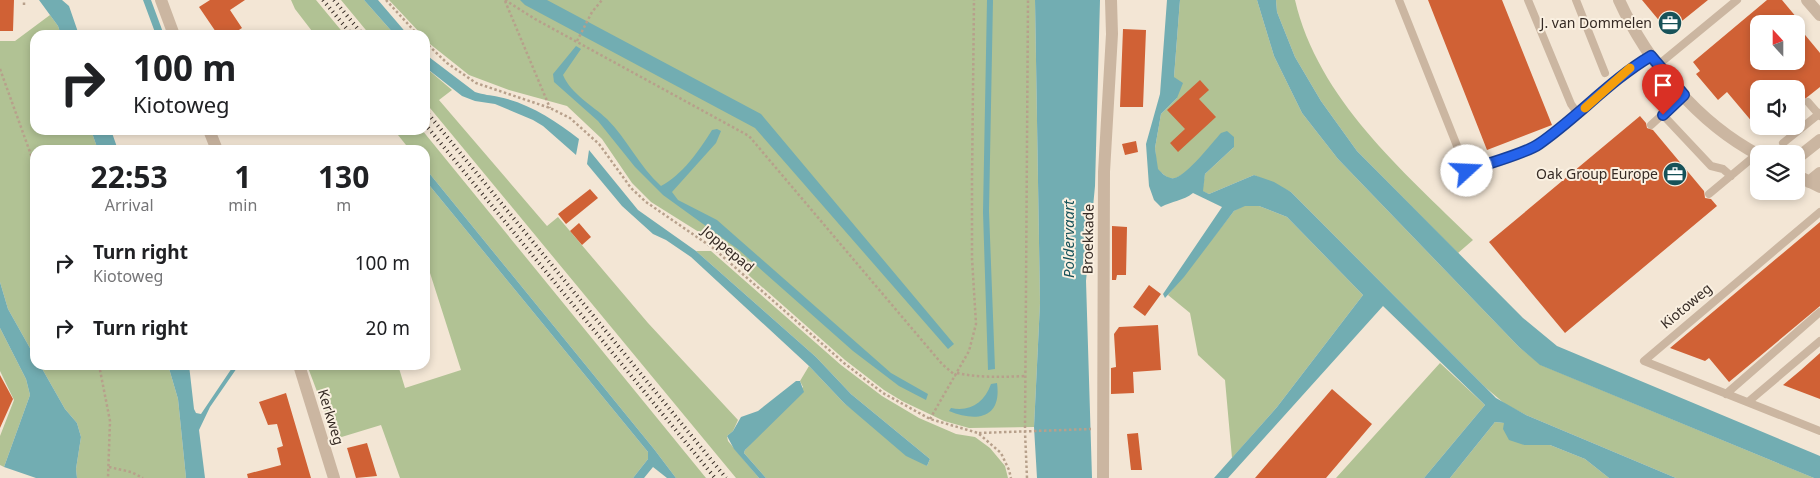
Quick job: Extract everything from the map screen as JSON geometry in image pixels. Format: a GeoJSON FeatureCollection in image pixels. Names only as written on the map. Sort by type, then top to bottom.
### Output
{"type":"FeatureCollection","features":[{"type":"Feature","properties":{"kind":"street"},"geometry":{"type":"LineString","coordinates":[[162,0],[172,30]]}},
{"type":"Feature","properties":{"kind":"street","name":"Broekkade"},"geometry":{"type":"LineString","coordinates":[[1103,478],[1104,172],[1112,34],[1111,0]]}},
{"type":"Feature","properties":{"kind":"street"},"geometry":{"type":"LineString","coordinates":[[1619,0],[1629,21],[1655,61],[1684,95],[1710,121],[1750,148]]}},
{"type":"Feature","properties":{"kind":"street"},"geometry":{"type":"LineString","coordinates":[[1807,0],[1820,15]]}},
{"type":"Feature","properties":{"kind":"street"},"geometry":{"type":"LineString","coordinates":[[1805,152],[1820,140]]}},
{"type":"Feature","properties":{"kind":"street"},"geometry":{"type":"LineString","coordinates":[[1815,184],[1820,173]]}},
{"type":"Feature","properties":{"kind":"street","name":"Kerkweg"},"geometry":{"type":"LineString","coordinates":[[301,370],[334,478]]}},
{"type":"Feature","properties":{"kind":"lane"},"geometry":{"type":"LineString","coordinates":[[1400,0],[1467,171],[1537,146],[1578,114],[1630,68],[1655,61],[1737,0]]}},
{"type":"Feature","properties":{"kind":"lane"},"geometry":{"type":"LineString","coordinates":[[1528,0],[1571,104],[1578,114]]}},
{"type":"Feature","properties":{"kind":"lane"},"geometry":{"type":"LineString","coordinates":[[1576,0],[1605,73]]}},
{"type":"Feature","properties":{"kind":"lane"},"geometry":{"type":"LineString","coordinates":[[1651,125],[1684,95]]}},
{"type":"Feature","properties":{"kind":"lane"},"geometry":{"type":"LineString","coordinates":[[1783,143],[1819,114],[1808,102]]}},
{"type":"Feature","properties":{"kind":"lane"},"geometry":{"type":"LineString","coordinates":[[1663,115],[1711,166],[1723,169],[1731,176]]}},
{"type":"Feature","properties":{"kind":"lane"},"geometry":{"type":"LineString","coordinates":[[1709,194],[1750,161]]}},
{"type":"Feature","properties":{"kind":"lane","name":"Kiotoweg"},"geometry":{"type":"LineString","coordinates":[[1819,215],[1644,362],[1820,431]]}},
{"type":"Feature","properties":{"kind":"lane"},"geometry":{"type":"LineString","coordinates":[[1726,394],[1820,312]]}},
{"type":"Feature","properties":{"kind":"lane"},"geometry":{"type":"LineString","coordinates":[[1748,402],[1820,341]]}},
{"type":"Feature","properties":{"kind":"path"},"geometry":{"type":"LineString","coordinates":[[24,0],[24,5]]}},
{"type":"Feature","properties":{"kind":"path"},"geometry":{"type":"LineString","coordinates":[[386,0],[413,30]]}},
{"type":"Feature","properties":{"kind":"path"},"geometry":{"type":"LineString","coordinates":[[505,0],[535,19],[749,136],[942,364],[957,375],[979,377],[1026,376]]}},
{"type":"Feature","properties":{"kind":"path"},"geometry":{"type":"LineString","coordinates":[[505,0],[550,108]]}},
{"type":"Feature","properties":{"kind":"path"},"geometry":{"type":"LineString","coordinates":[[576,40],[592,12],[602,0]]}},
{"type":"Feature","properties":{"kind":"path"},"geometry":{"type":"LineString","coordinates":[[930,419],[957,375],[969,351],[976,324],[972,258],[974,0]]}},
{"type":"Feature","properties":{"kind":"path"},"geometry":{"type":"LineString","coordinates":[[1027,478],[1025,432],[1028,0]]}},
{"type":"Feature","properties":{"kind":"path","name":"Joppepad"},"geometry":{"type":"LineString","coordinates":[[430,47],[447,63],[476,83],[550,108],[570,118],[599,144],[632,188],[646,202],[713,248],[844,363],[883,393],[930,419],[966,432],[978,433],[1001,453],[1011,478]]}},
{"type":"Feature","properties":{"kind":"path"},"geometry":{"type":"LineString","coordinates":[[0,69],[30,152]]}},
{"type":"Feature","properties":{"kind":"path"},"geometry":{"type":"LineString","coordinates":[[99,370],[110,422],[108,478]]}},
{"type":"Feature","properties":{"kind":"path"},"geometry":{"type":"LineString","coordinates":[[978,433],[1093,429]]}},
{"type":"Feature","properties":{"kind":"path"},"geometry":{"type":"LineString","coordinates":[[109,467],[131,472],[143,478]]}},
{"type":"Feature","properties":{"kind":"green space"},"geometry":{"type":"Polygon","coordinates":[[[291,0],[316,0],[341,30],[311,30],[295,9],[291,0]]]}},
{"type":"Feature","properties":{"kind":"green space"},"geometry":{"type":"Polygon","coordinates":[[[341,0],[364,0],[391,30],[366,30],[341,0]]]}},
{"type":"Feature","properties":{"kind":"green space"},"geometry":{"type":"Polygon","coordinates":[[[389,0],[1035,0],[1040,303],[1034,427],[969,428],[944,421],[902,401],[884,390],[845,360],[702,234],[651,202],[632,183],[602,139],[567,106],[509,90],[469,75],[430,44],[430,30],[417,30],[389,0]]]}},
{"type":"Feature","properties":{"kind":"green space"},"geometry":{"type":"Polygon","coordinates":[[[1180,0],[1257,0],[1274,56],[1302,113],[1338,159],[1519,347],[1541,365],[1814,478],[1676,478],[1526,415],[1505,404],[1485,387],[1291,192],[1254,175],[1209,194],[1202,191],[1205,174],[1234,147],[1176,178],[1168,178],[1157,169],[1155,148],[1161,114],[1177,98],[1174,77],[1180,0]]]}},
{"type":"Feature","properties":{"kind":"green space"},"geometry":{"type":"Polygon","coordinates":[[[1276,0],[1295,0],[1306,36],[1323,70],[1343,101],[1392,160],[1473,240],[1458,253],[1357,151],[1321,101],[1295,57],[1277,12],[1276,0]]]}},
{"type":"Feature","properties":{"kind":"green space"},"geometry":{"type":"Polygon","coordinates":[[[50,15],[59,30],[30,30],[30,135],[93,135],[96,145],[30,145],[30,348],[8,309],[0,282],[0,41],[15,41],[50,15]]]}},
{"type":"Feature","properties":{"kind":"green space"},"geometry":{"type":"Polygon","coordinates":[[[430,71],[452,90],[439,100],[547,226],[558,217],[648,323],[738,420],[733,431],[727,436],[728,441],[759,478],[736,478],[430,108],[430,71]]]}},
{"type":"Feature","properties":{"kind":"green space"},"geometry":{"type":"Polygon","coordinates":[[[398,135],[426,135],[706,478],[676,478],[430,174],[430,145],[406,145],[398,135]]]}},
{"type":"Feature","properties":{"kind":"green space"},"geometry":{"type":"Polygon","coordinates":[[[430,186],[648,452],[648,459],[633,478],[400,478],[381,425],[335,439],[309,370],[400,370],[405,388],[461,370],[430,273],[430,186]]]}},
{"type":"Feature","properties":{"kind":"green space"},"geometry":{"type":"Polygon","coordinates":[[[1245,205],[1259,206],[1287,217],[1363,295],[1277,407],[1232,458],[1225,380],[1198,355],[1190,313],[1168,295],[1234,211],[1245,205]]]}},
{"type":"Feature","properties":{"kind":"green space"},"geometry":{"type":"Polygon","coordinates":[[[696,251],[711,251],[841,365],[882,396],[919,418],[956,434],[975,437],[990,448],[1005,466],[1008,478],[766,478],[744,453],[745,450],[803,387],[800,381],[809,366],[844,403],[927,466],[930,459],[851,394],[816,357],[696,251]]]}},
{"type":"Feature","properties":{"kind":"green space"},"geometry":{"type":"Polygon","coordinates":[[[0,328],[26,379],[30,395],[4,467],[0,465],[0,436],[14,400],[0,371],[0,328]]]}},
{"type":"Feature","properties":{"kind":"green space"},"geometry":{"type":"Polygon","coordinates":[[[1440,363],[1485,405],[1424,478],[1336,478],[1440,363]]]}},
{"type":"Feature","properties":{"kind":"green space"},"geometry":{"type":"Polygon","coordinates":[[[43,370],[169,370],[178,399],[186,478],[77,478],[76,469],[81,437],[77,423],[65,409],[43,370]]]}},
{"type":"Feature","properties":{"kind":"green space"},"geometry":{"type":"Polygon","coordinates":[[[1495,422],[1504,423],[1524,445],[1550,445],[1585,459],[1609,478],[1450,478],[1495,422]]]}},
{"type":"Feature","properties":{"kind":"water"},"geometry":{"type":"Polygon","coordinates":[[[39,0],[62,0],[69,6],[77,30],[59,30],[39,0]]]}},
{"type":"Feature","properties":{"kind":"water"},"geometry":{"type":"Polygon","coordinates":[[[143,0],[151,0],[162,30],[154,30],[143,0]]]}},
{"type":"Feature","properties":{"kind":"water"},"geometry":{"type":"Polygon","coordinates":[[[364,0],[378,0],[404,30],[391,30],[364,0]]]}},
{"type":"Feature","properties":{"kind":"water"},"geometry":{"type":"Polygon","coordinates":[[[520,0],[547,0],[761,114],[954,344],[948,349],[755,128],[525,5],[520,0]]]}},
{"type":"Feature","properties":{"kind":"water"},"geometry":{"type":"Polygon","coordinates":[[[987,0],[993,0],[989,211],[995,369],[988,370],[983,212],[987,0]]]}},
{"type":"Feature","properties":{"kind":"water","name":"Poldervaart"},"geometry":{"type":"Polygon","coordinates":[[[1035,0],[1100,0],[1095,186],[1086,281],[1092,478],[1037,478],[1034,427],[1040,303],[1035,0]]]}},
{"type":"Feature","properties":{"kind":"water"},"geometry":{"type":"Polygon","coordinates":[[[1167,0],[1180,0],[1174,77],[1183,83],[1177,98],[1161,114],[1155,148],[1158,169],[1165,176],[1175,178],[1180,176],[1206,151],[1221,133],[1227,131],[1234,137],[1234,147],[1205,174],[1203,191],[1209,194],[1254,175],[1274,182],[1291,192],[1496,398],[1526,415],[1676,478],[1609,478],[1585,459],[1550,445],[1524,445],[1509,440],[1503,429],[1504,423],[1495,422],[1450,478],[1424,478],[1485,405],[1383,306],[1228,478],[1214,478],[1277,407],[1363,295],[1287,217],[1259,206],[1245,206],[1234,211],[1184,277],[1165,298],[1163,294],[1222,207],[1193,193],[1161,207],[1154,200],[1149,186],[1146,144],[1160,94],[1167,0]]]}},
{"type":"Feature","properties":{"kind":"water"},"geometry":{"type":"Polygon","coordinates":[[[1257,0],[1276,0],[1277,12],[1295,57],[1321,101],[1357,151],[1523,318],[1557,346],[1820,456],[1820,478],[1814,478],[1540,365],[1519,347],[1338,159],[1302,113],[1274,56],[1257,0]]]}},
{"type":"Feature","properties":{"kind":"water"},"geometry":{"type":"Polygon","coordinates":[[[576,46],[581,49],[563,75],[567,82],[576,94],[607,119],[646,170],[661,186],[683,169],[712,130],[717,129],[721,131],[716,143],[672,192],[678,200],[717,220],[891,373],[928,394],[926,400],[899,386],[853,351],[739,250],[663,195],[635,167],[598,121],[554,82],[553,74],[576,46]]]}},
{"type":"Feature","properties":{"kind":"water"},"geometry":{"type":"Polygon","coordinates":[[[430,58],[475,92],[520,103],[560,125],[579,139],[576,155],[543,126],[533,120],[495,104],[475,101],[462,96],[430,71],[430,58]]]}},
{"type":"Feature","properties":{"kind":"water"},"geometry":{"type":"Polygon","coordinates":[[[93,135],[113,135],[116,145],[96,145],[93,135]]]}},
{"type":"Feature","properties":{"kind":"water"},"geometry":{"type":"Polygon","coordinates":[[[589,150],[638,210],[696,251],[816,357],[851,394],[930,459],[927,466],[906,456],[844,403],[809,366],[691,257],[666,240],[653,234],[622,206],[587,164],[589,150]]]}},
{"type":"Feature","properties":{"kind":"water"},"geometry":{"type":"Polygon","coordinates":[[[430,174],[676,478],[667,478],[653,467],[644,478],[633,478],[648,459],[648,452],[430,186],[430,174]]]}},
{"type":"Feature","properties":{"kind":"water"},"geometry":{"type":"Polygon","coordinates":[[[0,282],[8,309],[30,348],[30,370],[43,370],[65,409],[77,423],[81,437],[76,469],[77,478],[36,478],[4,467],[30,395],[26,379],[0,328],[0,282]]]}},
{"type":"Feature","properties":{"kind":"water"},"geometry":{"type":"Polygon","coordinates":[[[169,370],[190,370],[194,409],[196,413],[201,414],[231,370],[236,370],[210,407],[199,430],[205,478],[186,478],[178,399],[169,370]]]}},
{"type":"Feature","properties":{"kind":"water"},"geometry":{"type":"Polygon","coordinates":[[[796,381],[800,381],[804,392],[745,450],[744,453],[766,478],[759,478],[734,449],[727,436],[733,431],[741,417],[758,411],[796,381]]]}},
{"type":"Feature","properties":{"kind":"water"},"geometry":{"type":"Polygon","coordinates":[[[997,383],[995,404],[991,411],[985,415],[969,416],[949,411],[951,408],[964,409],[976,405],[988,391],[991,384],[997,383]]]}},
{"type":"Feature","properties":{"kind":"building"},"geometry":{"type":"Polygon","coordinates":[[[0,0],[14,0],[13,31],[0,31],[0,0]]]}},
{"type":"Feature","properties":{"kind":"building"},"geometry":{"type":"Polygon","coordinates":[[[210,0],[245,0],[230,10],[242,28],[239,30],[215,30],[199,7],[210,0]]]}},
{"type":"Feature","properties":{"kind":"building"},"geometry":{"type":"Polygon","coordinates":[[[1428,0],[1502,0],[1552,125],[1487,150],[1428,0]]]}},
{"type":"Feature","properties":{"kind":"building"},"geometry":{"type":"Polygon","coordinates":[[[1642,0],[1708,0],[1672,29],[1665,21],[1662,24],[1642,0]]]}},
{"type":"Feature","properties":{"kind":"building"},"geometry":{"type":"Polygon","coordinates":[[[1767,0],[1782,0],[1794,15],[1750,15],[1750,70],[1805,70],[1805,35],[1820,53],[1820,87],[1805,99],[1805,80],[1750,80],[1750,119],[1727,92],[1718,100],[1696,74],[1700,71],[1693,62],[1767,0]]]}},
{"type":"Feature","properties":{"kind":"building"},"geometry":{"type":"Polygon","coordinates":[[[1123,29],[1146,30],[1143,107],[1120,107],[1123,29]]]}},
{"type":"Feature","properties":{"kind":"building"},"geometry":{"type":"Polygon","coordinates":[[[1200,80],[1209,90],[1199,99],[1216,117],[1178,152],[1170,143],[1185,129],[1167,110],[1200,80]]]}},
{"type":"Feature","properties":{"kind":"building"},"geometry":{"type":"Polygon","coordinates":[[[1640,116],[1646,123],[1647,128],[1653,130],[1704,191],[1705,198],[1711,199],[1717,206],[1565,333],[1489,242],[1640,116]]]}},
{"type":"Feature","properties":{"kind":"building"},"geometry":{"type":"Polygon","coordinates":[[[1136,141],[1138,152],[1125,155],[1122,144],[1136,141]]]}},
{"type":"Feature","properties":{"kind":"building"},"geometry":{"type":"Polygon","coordinates":[[[590,189],[598,198],[566,224],[558,214],[590,189]]]}},
{"type":"Feature","properties":{"kind":"building"},"geometry":{"type":"Polygon","coordinates":[[[1820,222],[1820,306],[1729,382],[1709,358],[1705,361],[1670,348],[1820,222]]]}},
{"type":"Feature","properties":{"kind":"building"},"geometry":{"type":"Polygon","coordinates":[[[579,223],[591,237],[582,245],[570,231],[579,223]]]}},
{"type":"Feature","properties":{"kind":"building"},"geometry":{"type":"Polygon","coordinates":[[[1112,226],[1127,227],[1126,275],[1117,275],[1116,280],[1112,280],[1112,226]]]}},
{"type":"Feature","properties":{"kind":"building"},"geometry":{"type":"Polygon","coordinates":[[[1149,285],[1161,294],[1145,316],[1133,307],[1149,285]]]}},
{"type":"Feature","properties":{"kind":"building"},"geometry":{"type":"Polygon","coordinates":[[[1158,325],[1161,370],[1133,372],[1134,393],[1111,394],[1111,368],[1116,367],[1114,334],[1119,327],[1158,325]]]}},
{"type":"Feature","properties":{"kind":"building"},"geometry":{"type":"Polygon","coordinates":[[[1820,353],[1820,399],[1783,385],[1801,370],[1820,353]]]}},
{"type":"Feature","properties":{"kind":"building"},"geometry":{"type":"Polygon","coordinates":[[[0,375],[13,399],[0,428],[0,375]]]}},
{"type":"Feature","properties":{"kind":"building"},"geometry":{"type":"Polygon","coordinates":[[[1332,389],[1372,424],[1326,478],[1255,478],[1332,389]]]}},
{"type":"Feature","properties":{"kind":"building"},"geometry":{"type":"Polygon","coordinates":[[[286,393],[311,478],[248,478],[247,474],[281,465],[277,448],[283,446],[277,424],[268,425],[259,402],[286,393]]]}},
{"type":"Feature","properties":{"kind":"building"},"geometry":{"type":"Polygon","coordinates":[[[1138,433],[1142,470],[1131,470],[1127,434],[1138,433]]]}},
{"type":"Feature","properties":{"kind":"building"},"geometry":{"type":"Polygon","coordinates":[[[367,443],[377,476],[356,478],[347,448],[367,443]]]}},
{"type":"Feature","properties":{"kind":"railway"},"geometry":{"type":"LineString","coordinates":[[323,0],[348,30]]}},
{"type":"Feature","properties":{"kind":"railway"},"geometry":{"type":"LineString","coordinates":[[334,0],[359,30]]}},
{"type":"Feature","properties":{"kind":"railway"},"geometry":{"type":"LineString","coordinates":[[430,116],[726,478]]}},
{"type":"Feature","properties":{"kind":"railway"},"geometry":{"type":"LineString","coordinates":[[430,130],[715,478]]}},
{"type":"Feature","properties":{"kind":"slow traffic"},"geometry":{"type":"LineString","coordinates":[[1585,108],[1630,68]]}},
{"type":"Feature","properties":{"kind":"place","name":"J. van Dommelen"},"geometry":{"type":"Point","coordinates":[1670,23]}},
{"type":"Feature","properties":{"kind":"place","name":"Oak Group Europe"},"geometry":{"type":"Point","coordinates":[1675,174]}},
{"type":"Feature","properties":{"kind":"route"},"geometry":{"type":"LineString","coordinates":[[1467,171],[1537,146],[1578,114],[1630,68],[1651,56],[1684,95],[1663,115]]}}]}
